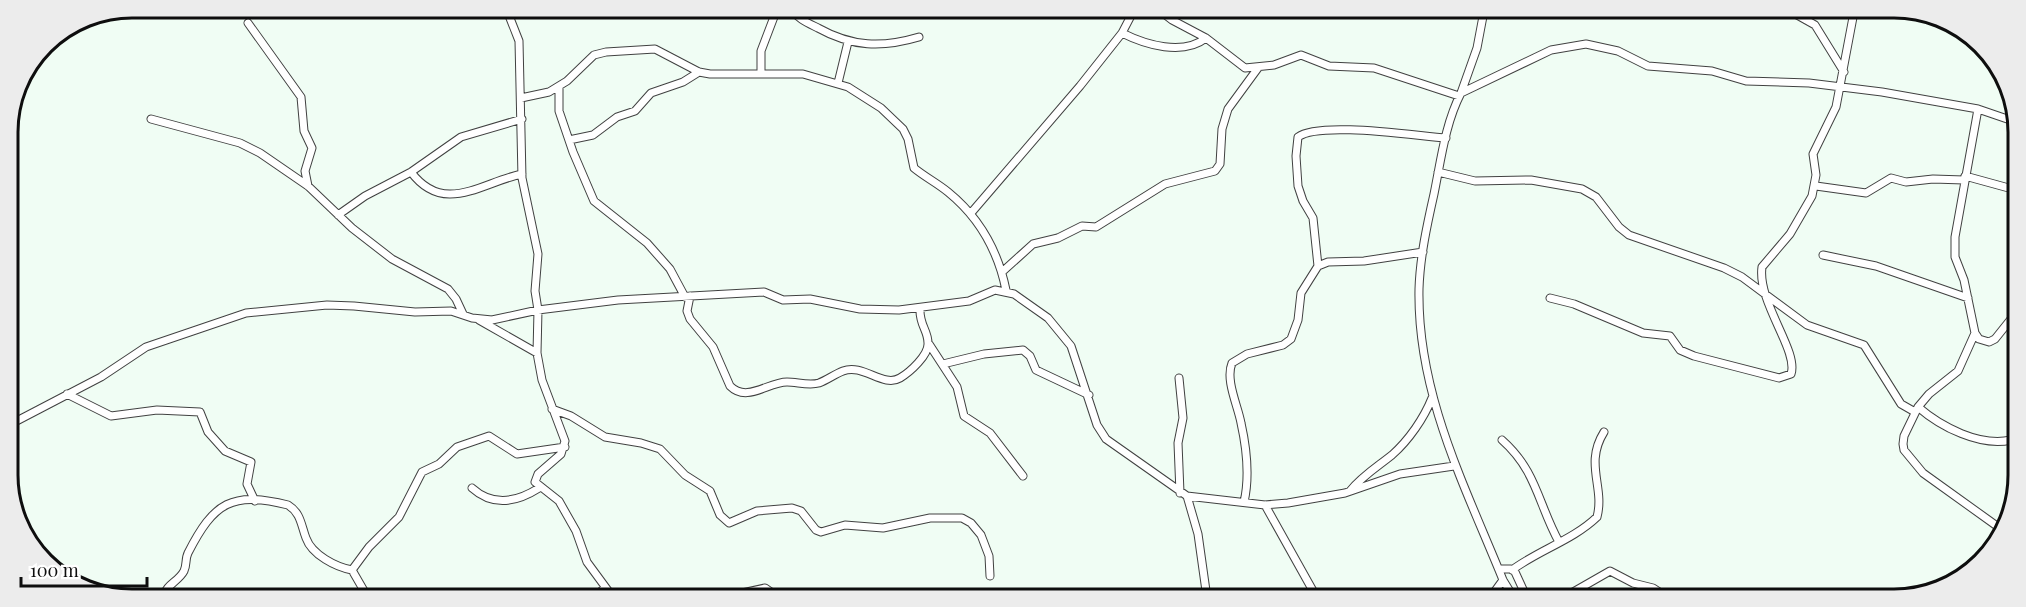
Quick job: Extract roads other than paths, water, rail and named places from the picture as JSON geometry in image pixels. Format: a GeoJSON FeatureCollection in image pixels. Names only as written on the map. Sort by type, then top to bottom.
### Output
{"type":"FeatureCollection","features":[{"type":"Feature","properties":{"kind":"street"},"geometry":{"type":"LineString","coordinates":[[510,18],[518,36],[522,174],[538,254],[535,291],[538,310],[537,353],[542,380],[565,447]]}},
{"type":"Feature","properties":{"kind":"street"},"geometry":{"type":"LineString","coordinates":[[761,72],[761,51],[774,18]]}},
{"type":"Feature","properties":{"kind":"street"},"geometry":{"type":"LineString","coordinates":[[798,18],[848,42],[883,45],[919,37]]}},
{"type":"Feature","properties":{"kind":"street"},"geometry":{"type":"LineString","coordinates":[[971,213],[1080,86],[1122,33],[1130,18]]}},
{"type":"Feature","properties":{"kind":"street"},"geometry":{"type":"LineString","coordinates":[[1169,18],[1206,38],[1243,68],[1257,68],[1301,55],[1329,66],[1374,68],[1460,94],[1551,50],[1575,44],[1618,51],[1647,66],[1712,71],[1746,81],[1842,87],[1978,109],[2007,119]]}},
{"type":"Feature","properties":{"kind":"street"},"geometry":{"type":"LineString","coordinates":[[1483,18],[1477,48],[1446,138],[1438,172],[1423,252],[1419,301],[1432,398],[1455,466],[1508,589]]}},
{"type":"Feature","properties":{"kind":"street"},"geometry":{"type":"LineString","coordinates":[[1802,18],[1815,26],[1844,73]]}},
{"type":"Feature","properties":{"kind":"street"},"geometry":{"type":"LineString","coordinates":[[1550,298],[1574,304],[1643,333],[1670,336],[1680,350],[1694,357],[1785,378],[1791,374],[1792,362],[1764,292],[1762,267],[1790,234],[1816,186],[1815,147],[1832,120],[1842,87],[1853,18]]}},
{"type":"Feature","properties":{"kind":"street"},"geometry":{"type":"LineString","coordinates":[[248,23],[301,97],[304,131],[312,148],[305,171],[308,186]]}},
{"type":"Feature","properties":{"kind":"street"},"geometry":{"type":"LineString","coordinates":[[1122,33],[1146,44],[1180,47],[1194,46],[1206,38]]}},
{"type":"Feature","properties":{"kind":"street"},"geometry":{"type":"LineString","coordinates":[[838,83],[848,42]]}},
{"type":"Feature","properties":{"kind":"street"},"geometry":{"type":"LineString","coordinates":[[521,98],[542,95],[559,87],[594,55],[606,52],[655,49],[699,72],[716,75],[761,72],[803,74],[838,83],[865,96],[898,123],[908,139],[914,168],[947,191],[971,213],[991,243],[1006,290]]}},
{"type":"Feature","properties":{"kind":"street"},"geometry":{"type":"LineString","coordinates":[[1002,272],[1033,244],[1058,238],[1082,226],[1096,227],[1165,184],[1215,171],[1220,164],[1222,129],[1228,109],[1257,68]]}},
{"type":"Feature","properties":{"kind":"street"},"geometry":{"type":"LineString","coordinates":[[569,140],[593,135],[617,117],[635,111],[651,93],[683,82],[699,72]]}},
{"type":"Feature","properties":{"kind":"street"},"geometry":{"type":"LineString","coordinates":[[559,87],[559,108],[569,140],[594,201],[647,243],[670,269],[687,297],[687,311],[690,319],[713,347],[730,386],[738,390],[759,391],[785,382],[816,384],[850,369],[864,370],[892,381],[910,370],[922,357],[929,344]]}},
{"type":"Feature","properties":{"kind":"street"},"geometry":{"type":"LineString","coordinates":[[1978,109],[1964,178],[1954,247],[1975,333],[1979,339],[1989,342],[1995,339],[2008,323]]}},
{"type":"Feature","properties":{"kind":"street"},"geometry":{"type":"LineString","coordinates":[[338,215],[365,196],[411,172],[464,136],[522,118]]}},
{"type":"Feature","properties":{"kind":"street"},"geometry":{"type":"LineString","coordinates":[[151,119],[247,146],[308,186],[338,215],[392,259],[448,289],[463,314]]}},
{"type":"Feature","properties":{"kind":"street"},"geometry":{"type":"LineString","coordinates":[[1318,266],[1313,218],[1303,201],[1298,186],[1296,156],[1298,137],[1313,132],[1340,130],[1446,138]]}},
{"type":"Feature","properties":{"kind":"street"},"geometry":{"type":"LineString","coordinates":[[411,172],[425,188],[440,193],[476,191],[500,179],[522,174]]}},
{"type":"Feature","properties":{"kind":"street"},"geometry":{"type":"LineString","coordinates":[[1438,172],[1475,181],[1531,180],[1582,189],[1596,197],[1619,227],[1629,235],[1724,268],[1764,292],[1788,314],[1807,325],[1864,345],[1901,404],[1968,435],[1991,442],[2008,438]]}},
{"type":"Feature","properties":{"kind":"street"},"geometry":{"type":"LineString","coordinates":[[1816,186],[1866,193],[1891,178],[1905,182],[1964,178],[2008,188]]}},
{"type":"Feature","properties":{"kind":"street"},"geometry":{"type":"LineString","coordinates":[[1244,502],[1249,475],[1230,367],[1247,354],[1283,345],[1291,339],[1298,320],[1301,293],[1318,266],[1328,262],[1364,261],[1423,252]]}},
{"type":"Feature","properties":{"kind":"street"},"geometry":{"type":"LineString","coordinates":[[1823,255],[1876,266],[1968,298]]}},
{"type":"Feature","properties":{"kind":"street"},"geometry":{"type":"LineString","coordinates":[[477,319],[492,320],[538,310],[618,300],[764,291],[783,300],[820,300],[860,309],[920,308],[969,301],[987,292],[1006,290],[1037,308],[1065,336],[1078,359],[1097,425],[1106,439],[1183,495],[1265,505],[1316,500],[1400,474],[1455,466]]}},
{"type":"Feature","properties":{"kind":"street"},"geometry":{"type":"LineString","coordinates":[[18,420],[108,373],[146,347],[246,313],[327,305],[375,307],[415,312],[451,311],[477,319],[537,353]]}},
{"type":"Feature","properties":{"kind":"street"},"geometry":{"type":"LineString","coordinates":[[920,308],[920,324],[929,344],[957,387],[964,416],[990,433],[1023,476]]}},
{"type":"Feature","properties":{"kind":"street"},"geometry":{"type":"LineString","coordinates":[[1975,333],[1958,371],[1929,394],[1917,410],[1903,444],[1911,459],[1935,483],[1996,525]]}},
{"type":"Feature","properties":{"kind":"street"},"geometry":{"type":"LineString","coordinates":[[943,364],[984,354],[1023,350],[1030,356],[1036,370],[1089,395]]}},
{"type":"Feature","properties":{"kind":"street"},"geometry":{"type":"LineString","coordinates":[[1179,378],[1183,418],[1178,442],[1183,495],[1198,534],[1206,589]]}},
{"type":"Feature","properties":{"kind":"street"},"geometry":{"type":"LineString","coordinates":[[68,394],[111,416],[157,410],[201,412],[208,432],[225,451],[251,462],[247,484],[255,501]]}},
{"type":"Feature","properties":{"kind":"street"},"geometry":{"type":"LineString","coordinates":[[1350,491],[1363,476],[1405,441],[1432,398]]}},
{"type":"Feature","properties":{"kind":"street"},"geometry":{"type":"LineString","coordinates":[[552,409],[571,416],[605,437],[641,442],[660,449],[685,475],[710,491],[720,515],[729,523],[757,511],[792,508],[801,511],[816,530],[821,532],[848,525],[883,528],[930,518],[962,518],[971,523],[984,540],[989,556],[990,576]]}},
{"type":"Feature","properties":{"kind":"street"},"geometry":{"type":"LineString","coordinates":[[1499,569],[1512,570],[1576,534],[1597,517],[1599,509],[1594,462],[1595,451],[1604,432]]}},
{"type":"Feature","properties":{"kind":"street"},"geometry":{"type":"LineString","coordinates":[[352,570],[369,547],[399,517],[418,477],[424,470],[439,464],[457,447],[492,436],[517,454],[565,447]]}},
{"type":"Feature","properties":{"kind":"street"},"geometry":{"type":"LineString","coordinates":[[1502,441],[1518,456],[1530,473],[1559,542]]}},
{"type":"Feature","properties":{"kind":"street"},"geometry":{"type":"LineString","coordinates":[[565,447],[556,460],[538,474],[535,482],[540,488],[552,493],[559,501],[576,531],[587,562],[605,588]]}},
{"type":"Feature","properties":{"kind":"street"},"geometry":{"type":"LineString","coordinates":[[472,488],[481,496],[497,501],[518,499],[540,488]]}},
{"type":"Feature","properties":{"kind":"street"},"geometry":{"type":"LineString","coordinates":[[166,589],[183,573],[187,556],[215,513],[230,501],[280,503],[295,509],[309,543],[338,567],[352,570],[363,589]]}},
{"type":"Feature","properties":{"kind":"street"},"geometry":{"type":"LineString","coordinates":[[1265,505],[1312,589]]}},
{"type":"Feature","properties":{"kind":"street"},"geometry":{"type":"LineString","coordinates":[[1512,570],[1522,589]]}},
{"type":"Feature","properties":{"kind":"street"},"geometry":{"type":"LineString","coordinates":[[1578,589],[1612,571],[1633,583],[1655,589]]}},
{"type":"Feature","properties":{"kind":"street"},"geometry":{"type":"LineString","coordinates":[[1499,589],[1503,580]]}}]}
